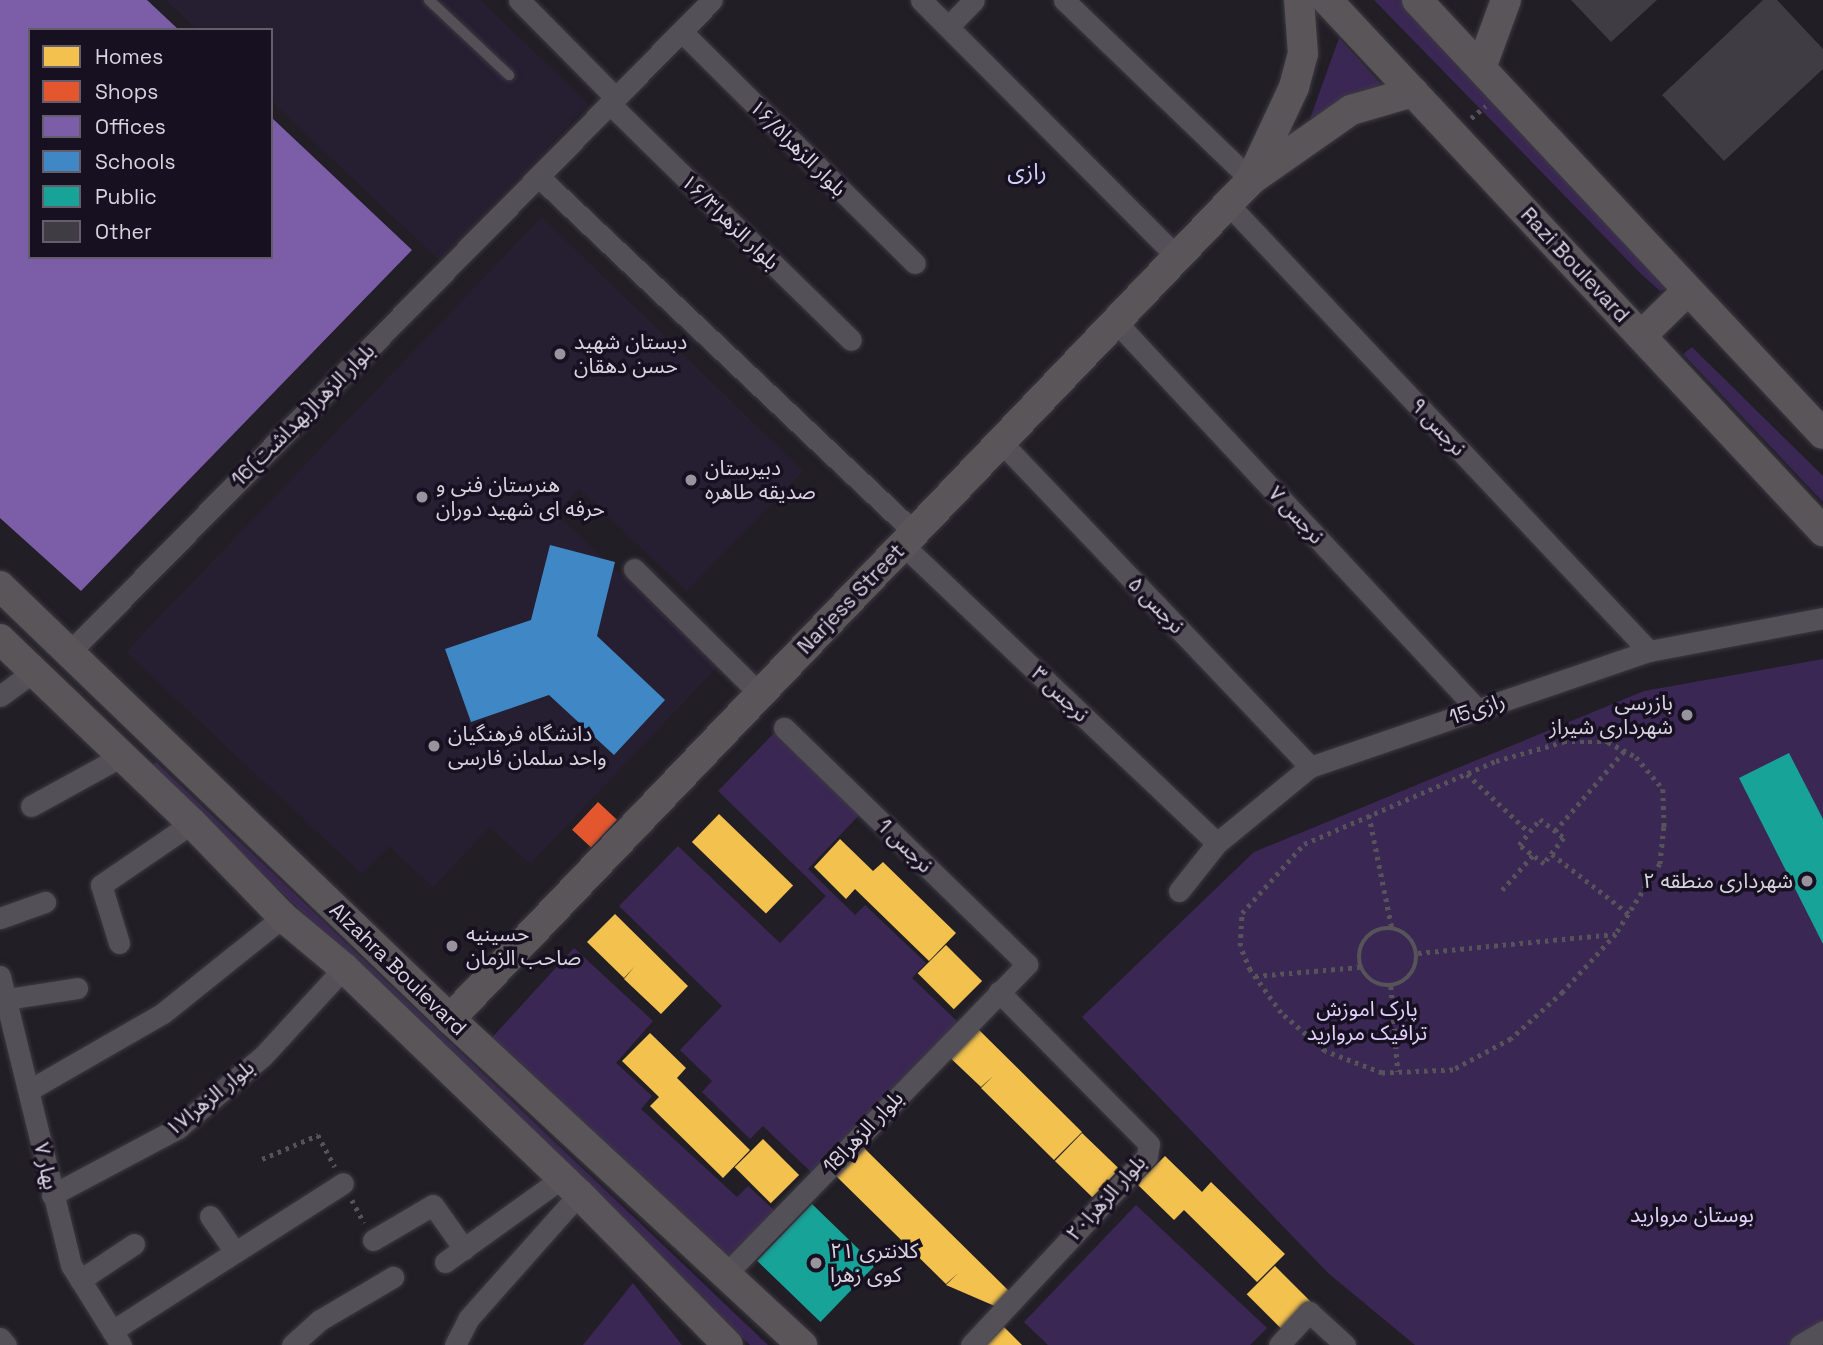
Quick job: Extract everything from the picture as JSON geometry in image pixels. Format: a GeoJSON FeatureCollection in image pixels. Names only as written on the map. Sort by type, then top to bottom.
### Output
{"type":"FeatureCollection","features":[{"type":"Feature","properties":{"kind":"main road"},"geometry":{"type":"LineString","coordinates":[[1251,180],[1294,87],[1303,54],[1299,0]]}},
{"type":"Feature","properties":{"kind":"main road","name":"Razi Boulevard"},"geometry":{"type":"LineString","coordinates":[[1326,0],[1823,531]]}},
{"type":"Feature","properties":{"kind":"main road"},"geometry":{"type":"LineString","coordinates":[[1481,68],[1506,0]]}},
{"type":"Feature","properties":{"kind":"main road"},"geometry":{"type":"LineString","coordinates":[[1424,1],[1481,68],[1686,292],[1823,434]]}},
{"type":"Feature","properties":{"kind":"main road"},"geometry":{"type":"LineString","coordinates":[[1251,180],[1351,110],[1413,92]]}},
{"type":"Feature","properties":{"kind":"main road","name":"Narjess Street"},"geometry":{"type":"LineString","coordinates":[[450,1019],[1251,180]]}},
{"type":"Feature","properties":{"kind":"main road"},"geometry":{"type":"LineString","coordinates":[[1641,336],[1686,292]]}},
{"type":"Feature","properties":{"kind":"main road","name":"Alzahra Boulevard"},"geometry":{"type":"LineString","coordinates":[[0,586],[450,1019],[802,1345]]}},
{"type":"Feature","properties":{"kind":"main road","name":"Alzahra Boulevard"},"geometry":{"type":"LineString","coordinates":[[0,639],[192,822],[283,917],[344,968],[571,1186],[728,1345]]}},
{"type":"Feature","properties":{"kind":"main road"},"geometry":{"type":"LineString","coordinates":[[129,763],[165,746]]}},
{"type":"Feature","properties":{"kind":"street","name":"بلوار الزهرا۱۶/۳"},"geometry":{"type":"LineString","coordinates":[[519,0],[613,101],[851,340]]}},
{"type":"Feature","properties":{"kind":"street","name":"16بلوار الزهرا(بهداشت)"},"geometry":{"type":"LineString","coordinates":[[69,653],[712,0]]}},
{"type":"Feature","properties":{"kind":"street"},"geometry":{"type":"LineString","coordinates":[[921,0],[1177,257]]}},
{"type":"Feature","properties":{"kind":"street"},"geometry":{"type":"LineString","coordinates":[[948,27],[974,0]]}},
{"type":"Feature","properties":{"kind":"street"},"geometry":{"type":"LineString","coordinates":[[1064,0],[1251,180]]}},
{"type":"Feature","properties":{"kind":"street","name":"بلوار الزهرا۱۶/۵"},"geometry":{"type":"LineString","coordinates":[[682,32],[915,263]]}},
{"type":"Feature","properties":{"kind":"street","name":"نرجس ۳"},"geometry":{"type":"LineString","coordinates":[[538,176],[731,359],[1217,844]]}},
{"type":"Feature","properties":{"kind":"street","name":"نرجس ۹"},"geometry":{"type":"LineString","coordinates":[[1228,204],[1648,651]]}},
{"type":"Feature","properties":{"kind":"street","name":"نرجس ۷"},"geometry":{"type":"LineString","coordinates":[[1116,321],[1477,709]]}},
{"type":"Feature","properties":{"kind":"street","name":"نرجس ۵"},"geometry":{"type":"LineString","coordinates":[[1001,442],[1310,767]]}},
{"type":"Feature","properties":{"kind":"street"},"geometry":{"type":"LineString","coordinates":[[634,569],[760,694]]}},
{"type":"Feature","properties":{"kind":"street","name":"15رازی"},"geometry":{"type":"LineString","coordinates":[[1179,891],[1217,844],[1310,767],[1648,651],[1823,618]]}},
{"type":"Feature","properties":{"kind":"street"},"geometry":{"type":"LineString","coordinates":[[0,696],[34,671]]}},
{"type":"Feature","properties":{"kind":"street","name":"1 نرجس"},"geometry":{"type":"LineString","coordinates":[[784,728],[1027,964]]}},
{"type":"Feature","properties":{"kind":"street"},"geometry":{"type":"LineString","coordinates":[[31,806],[129,763]]}},
{"type":"Feature","properties":{"kind":"street"},"geometry":{"type":"LineString","coordinates":[[119,943],[101,885],[192,822]]}},
{"type":"Feature","properties":{"kind":"street"},"geometry":{"type":"LineString","coordinates":[[0,918],[45,901]]}},
{"type":"Feature","properties":{"kind":"street"},"geometry":{"type":"LineString","coordinates":[[30,1089],[163,1013],[283,917]]}},
{"type":"Feature","properties":{"kind":"street","name":"18بلوار الزهرا"},"geometry":{"type":"LineString","coordinates":[[727,1273],[1027,964]]}},
{"type":"Feature","properties":{"kind":"street","name":"بلوار الزهرا۱۷"},"geometry":{"type":"LineString","coordinates":[[52,1195],[178,1128],[263,1056],[344,968]]}},
{"type":"Feature","properties":{"kind":"street","name":"بهار ۷"},"geometry":{"type":"LineString","coordinates":[[0,976],[30,1089],[52,1195],[71,1265],[117,1338]]}},
{"type":"Feature","properties":{"kind":"street"},"geometry":{"type":"LineString","coordinates":[[7,999],[77,988]]}},
{"type":"Feature","properties":{"kind":"street","name":"بلوار الزهرا۲۰"},"geometry":{"type":"LineString","coordinates":[[971,1345],[1147,1156],[1149,1144],[999,992]]}},
{"type":"Feature","properties":{"kind":"street"},"geometry":{"type":"LineString","coordinates":[[117,1338],[235,1252],[343,1183]]}},
{"type":"Feature","properties":{"kind":"street"},"geometry":{"type":"LineString","coordinates":[[445,1262],[571,1186]]}},
{"type":"Feature","properties":{"kind":"street"},"geometry":{"type":"LineString","coordinates":[[456,1345],[468,1319],[571,1186]]}},
{"type":"Feature","properties":{"kind":"street"},"geometry":{"type":"LineString","coordinates":[[373,1240],[433,1205],[464,1249]]}},
{"type":"Feature","properties":{"kind":"street"},"geometry":{"type":"LineString","coordinates":[[210,1216],[235,1252]]}},
{"type":"Feature","properties":{"kind":"street"},"geometry":{"type":"LineString","coordinates":[[80,1280],[134,1244]]}},
{"type":"Feature","properties":{"kind":"street"},"geometry":{"type":"LineString","coordinates":[[292,1345],[320,1320],[393,1277]]}},
{"type":"Feature","properties":{"kind":"street"},"geometry":{"type":"LineString","coordinates":[[1279,1345],[1309,1312],[1346,1345]]}},
{"type":"Feature","properties":{"kind":"street"},"geometry":{"type":"LineString","coordinates":[[1800,1345],[1823,1331]]}},
{"type":"Feature","properties":{"kind":"street"},"geometry":{"type":"LineString","coordinates":[[0,1338],[6,1345]]}},
{"type":"Feature","properties":{"kind":"lane"},"geometry":{"type":"LineString","coordinates":[[429,0],[509,75]]}},
{"type":"Feature","properties":{"kind":"path"},"geometry":{"type":"LineString","coordinates":[[1452,134],[1503,92]]}},
{"type":"Feature","properties":{"kind":"path"},"geometry":{"type":"LineString","coordinates":[[1563,742],[1608,742],[1624,751],[1636,757],[1663,789],[1660,864],[1616,934],[1587,969],[1511,1039],[1452,1069],[1382,1073],[1325,1051],[1281,1013],[1255,976],[1240,946],[1242,913],[1304,844],[1467,774],[1563,742]]}},
{"type":"Feature","properties":{"kind":"path"},"geometry":{"type":"LineString","coordinates":[[1555,831],[1624,751]]}},
{"type":"Feature","properties":{"kind":"path"},"geometry":{"type":"LineString","coordinates":[[1467,774],[1529,832]]}},
{"type":"Feature","properties":{"kind":"path"},"geometry":{"type":"LineString","coordinates":[[1369,815],[1392,928]]}},
{"type":"Feature","properties":{"kind":"path"},"geometry":{"type":"LineString","coordinates":[[1540,819],[1564,838],[1544,864],[1520,845],[1529,832],[1540,819]]}},
{"type":"Feature","properties":{"kind":"path"},"geometry":{"type":"LineString","coordinates":[[1552,854],[1629,914]]}},
{"type":"Feature","properties":{"kind":"path"},"geometry":{"type":"LineString","coordinates":[[1502,890],[1532,855]]}},
{"type":"Feature","properties":{"kind":"path"},"geometry":{"type":"LineString","coordinates":[[1392,928],[1409,936],[1418,953],[1415,971],[1391,986],[1372,982],[1360,967],[1365,938],[1392,928]]}},
{"type":"Feature","properties":{"kind":"path"},"geometry":{"type":"LineString","coordinates":[[1418,953],[1616,934]]}},
{"type":"Feature","properties":{"kind":"path"},"geometry":{"type":"LineString","coordinates":[[1255,976],[1360,967]]}},
{"type":"Feature","properties":{"kind":"path"},"geometry":{"type":"LineString","coordinates":[[1391,986],[1398,1072]]}},
{"type":"Feature","properties":{"kind":"shaded area"},"geometry":{"type":"Polygon","coordinates":[[[166,0],[480,0],[589,104],[439,260],[273,103],[273,28],[195,28],[166,0]]]}},
{"type":"Feature","properties":{"kind":"shaded area"},"geometry":{"type":"Polygon","coordinates":[[[542,217],[803,471],[687,591],[579,489],[556,514],[718,666],[530,864],[490,827],[433,887],[389,846],[362,874],[126,652],[542,217]]]}},
{"type":"Feature","properties":{"kind":"green space"},"geometry":{"type":"Polygon","coordinates":[[[1374,0],[1401,0],[1670,287],[1660,291],[1640,273],[1374,0]]]}},
{"type":"Feature","properties":{"kind":"green space"},"geometry":{"type":"Polygon","coordinates":[[[1339,38],[1382,85],[1352,94],[1310,119],[1339,38]]]}},
{"type":"Feature","properties":{"kind":"green space"},"geometry":{"type":"Polygon","coordinates":[[[1692,347],[1823,476],[1823,502],[1683,354],[1692,347]]]}},
{"type":"Feature","properties":{"kind":"green space","name":"پارک اموزش ترافیک مروارید"},"geometry":{"type":"Polygon","coordinates":[[[1823,659],[1823,1345],[1415,1345],[1328,1273],[1082,1017],[1254,852],[1644,691],[1823,659]]]}},
{"type":"Feature","properties":{"kind":"green space"},"geometry":{"type":"Polygon","coordinates":[[[776,731],[861,813],[808,869],[855,915],[865,905],[926,963],[912,978],[959,1023],[813,1174],[763,1126],[750,1139],[702,1092],[712,1081],[680,1050],[722,1006],[619,906],[678,846],[780,943],[826,896],[718,791],[776,731]]]}},
{"type":"Feature","properties":{"kind":"green space"},"geometry":{"type":"Polygon","coordinates":[[[156,762],[768,1345],[750,1345],[151,766],[156,762]]]}},
{"type":"Feature","properties":{"kind":"green space"},"geometry":{"type":"Polygon","coordinates":[[[574,948],[653,1021],[616,1063],[652,1096],[641,1109],[737,1197],[748,1186],[775,1211],[728,1262],[487,1043],[574,948]]]}},
{"type":"Feature","properties":{"kind":"green space"},"geometry":{"type":"Polygon","coordinates":[[[1136,1205],[1267,1328],[1250,1345],[1048,1345],[1024,1322],[1136,1205]]]}},
{"type":"Feature","properties":{"kind":"green space"},"geometry":{"type":"Polygon","coordinates":[[[633,1283],[682,1345],[583,1345],[633,1283]]]}},
{"type":"Feature","properties":{"kind":"building: Homes"},"geometry":{"type":"Polygon","coordinates":[[[719,814],[793,886],[766,914],[692,842],[719,814]]]}},
{"type":"Feature","properties":{"kind":"building: Homes"},"geometry":{"type":"Polygon","coordinates":[[[840,839],[873,871],[883,862],[956,933],[929,961],[855,889],[846,899],[814,867],[840,839]]]}},
{"type":"Feature","properties":{"kind":"building: Homes"},"geometry":{"type":"Polygon","coordinates":[[[615,914],[688,986],[661,1014],[624,979],[635,966],[624,978],[587,942],[615,914]]]}},
{"type":"Feature","properties":{"kind":"building: Homes"},"geometry":{"type":"Polygon","coordinates":[[[946,945],[982,981],[954,1009],[918,973],[946,945]]]}},
{"type":"Feature","properties":{"kind":"building: Homes"},"geometry":{"type":"Polygon","coordinates":[[[972,1023],[1082,1132],[1054,1160],[981,1088],[993,1076],[981,1087],[944,1052],[972,1023]]]}},
{"type":"Feature","properties":{"kind":"building: Homes"},"geometry":{"type":"Polygon","coordinates":[[[650,1033],[686,1068],[677,1078],[750,1150],[723,1178],[650,1106],[659,1097],[622,1061],[650,1033]]]}},
{"type":"Feature","properties":{"kind":"building: Homes"},"geometry":{"type":"Polygon","coordinates":[[[1082,1133],[1119,1169],[1092,1197],[1055,1161],[1082,1133]]]}},
{"type":"Feature","properties":{"kind":"building: Homes"},"geometry":{"type":"Polygon","coordinates":[[[763,1139],[799,1175],[771,1203],[735,1167],[763,1139]]]}},
{"type":"Feature","properties":{"kind":"building: Homes"},"geometry":{"type":"Polygon","coordinates":[[[863,1147],[1010,1292],[997,1307],[946,1285],[958,1273],[946,1284],[835,1175],[863,1147]]]}},
{"type":"Feature","properties":{"kind":"building: Homes"},"geometry":{"type":"Polygon","coordinates":[[[1165,1156],[1202,1192],[1211,1182],[1285,1254],[1257,1282],[1184,1210],[1174,1220],[1137,1184],[1165,1156]]]}},
{"type":"Feature","properties":{"kind":"building: Homes"},"geometry":{"type":"Polygon","coordinates":[[[1275,1266],[1311,1302],[1283,1330],[1247,1294],[1275,1266]]]}},
{"type":"Feature","properties":{"kind":"building: Homes"},"geometry":{"type":"Polygon","coordinates":[[[1004,1327],[1022,1345],[986,1345],[1004,1327]]]}},
{"type":"Feature","properties":{"kind":"building: Shops"},"geometry":{"type":"Polygon","coordinates":[[[598,802],[617,820],[591,848],[572,830],[598,802]]]}},
{"type":"Feature","properties":{"kind":"building: Offices"},"geometry":{"type":"Polygon","coordinates":[[[0,0],[147,0],[177,28],[28,28],[28,259],[273,259],[273,119],[412,250],[81,591],[0,518],[0,0]]]}},
{"type":"Feature","properties":{"kind":"building: Schools"},"geometry":{"type":"Polygon","coordinates":[[[550,545],[615,562],[597,636],[665,700],[614,755],[549,695],[471,722],[445,649],[531,620],[550,545]]]}},
{"type":"Feature","properties":{"kind":"building: Public","name":"شهرداری منطقه ۲"},"geometry":{"type":"Polygon","coordinates":[[[1789,753],[1823,819],[1823,944],[1739,778],[1789,753]]]}},
{"type":"Feature","properties":{"kind":"building: Public","name":"کلانتری ۲۱ کوی زهرا"},"geometry":{"type":"Polygon","coordinates":[[[812,1204],[875,1265],[820,1322],[757,1261],[812,1204]]]}},
{"type":"Feature","properties":{"kind":"building: Other"},"geometry":{"type":"Polygon","coordinates":[[[1571,0],[1657,0],[1611,42],[1571,0]]]}},
{"type":"Feature","properties":{"kind":"building: Other"},"geometry":{"type":"Polygon","coordinates":[[[1763,0],[1777,0],[1823,49],[1823,69],[1724,161],[1662,95],[1763,0]]]}},
{"type":"Feature","properties":{"kind":"place","name":"دبستان شهید حسن دهقان"},"geometry":{"type":"Point","coordinates":[560,354]}},
{"type":"Feature","properties":{"kind":"place","name":"دبیرستان صدیقه طاهره"},"geometry":{"type":"Point","coordinates":[691,480]}},
{"type":"Feature","properties":{"kind":"place","name":"هنرستان فنی و حرفه ای شهید دوران"},"geometry":{"type":"Point","coordinates":[422,497]}},
{"type":"Feature","properties":{"kind":"place","name":"بازرسی شهرداری شیراز"},"geometry":{"type":"Point","coordinates":[1687,715]}},
{"type":"Feature","properties":{"kind":"place","name":"دانشگاه فرهنگیان واحد سلمان فارسی"},"geometry":{"type":"Point","coordinates":[434,746]}},
{"type":"Feature","properties":{"kind":"place","name":"شهرداری منطقه ۲"},"geometry":{"type":"Point","coordinates":[1807,881]}},
{"type":"Feature","properties":{"kind":"place","name":"حسینیه صاحب الزمان"},"geometry":{"type":"Point","coordinates":[452,946]}},
{"type":"Feature","properties":{"kind":"place","name":"کلانتری ۲۱ کوی زهرا"},"geometry":{"type":"Point","coordinates":[816,1263]}},
{"type":"Feature","properties":{"kind":"district","name":"رازی"},"geometry":{"type":"Point","coordinates":[1027,171]}},
{"type":"Feature","properties":{"kind":"park label","name":"بوستان مروارید"},"geometry":{"type":"Point","coordinates":[1692,1215]}}]}
